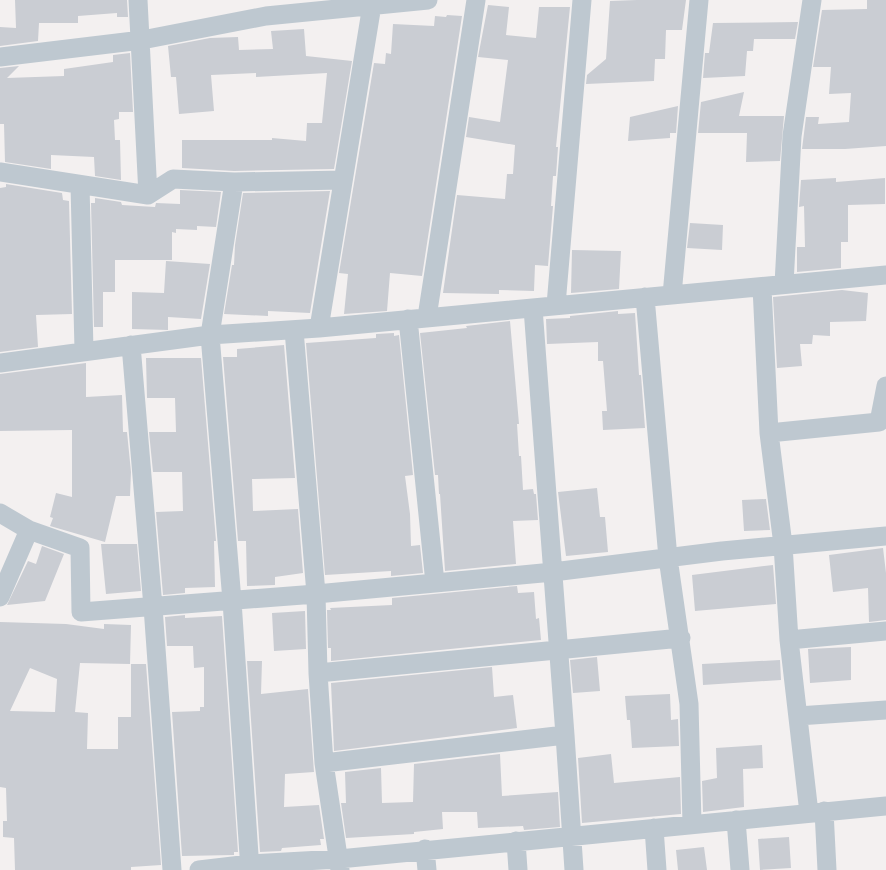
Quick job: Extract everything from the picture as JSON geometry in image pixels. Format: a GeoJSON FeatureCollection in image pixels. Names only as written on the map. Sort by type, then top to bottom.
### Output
{"type":"FeatureCollection","features":[{"type":"Feature","properties":{"kind":"street"},"geometry":{"type":"LineString","coordinates":[[138,0],[142,40],[148,195]]}},
{"type":"Feature","properties":{"kind":"street"},"geometry":{"type":"LineString","coordinates":[[0,57],[142,40],[266,8],[372,5],[428,0]]}},
{"type":"Feature","properties":{"kind":"street"},"geometry":{"type":"LineString","coordinates":[[427,318],[476,0]]}},
{"type":"Feature","properties":{"kind":"street"},"geometry":{"type":"LineString","coordinates":[[556,305],[582,0]]}},
{"type":"Feature","properties":{"kind":"street"},"geometry":{"type":"LineString","coordinates":[[672,295],[699,0]]}},
{"type":"Feature","properties":{"kind":"street"},"geometry":{"type":"LineString","coordinates":[[784,284],[792,136],[812,0]]}},
{"type":"Feature","properties":{"kind":"street"},"geometry":{"type":"LineString","coordinates":[[319,328],[372,5]]}},
{"type":"Feature","properties":{"kind":"street"},"geometry":{"type":"LineString","coordinates":[[0,172],[148,195],[173,179],[234,182],[343,180]]}},
{"type":"Feature","properties":{"kind":"street"},"geometry":{"type":"LineString","coordinates":[[234,182],[210,335],[232,601],[250,867]]}},
{"type":"Feature","properties":{"kind":"street"},"geometry":{"type":"LineString","coordinates":[[80,185],[84,350]]}},
{"type":"Feature","properties":{"kind":"street"},"geometry":{"type":"LineString","coordinates":[[0,363],[84,350],[210,335],[319,328],[886,275]]}},
{"type":"Feature","properties":{"kind":"street"},"geometry":{"type":"LineString","coordinates":[[762,287],[769,433],[784,545],[789,640],[798,716],[827,870]]}},
{"type":"Feature","properties":{"kind":"street"},"geometry":{"type":"LineString","coordinates":[[645,297],[668,558],[681,638],[689,704],[692,824]]}},
{"type":"Feature","properties":{"kind":"street"},"geometry":{"type":"LineString","coordinates":[[532,308],[553,572],[574,870]]}},
{"type":"Feature","properties":{"kind":"street"},"geometry":{"type":"LineString","coordinates":[[408,319],[435,583]]}},
{"type":"Feature","properties":{"kind":"street"},"geometry":{"type":"LineString","coordinates":[[294,330],[316,594],[318,673],[324,763],[339,864]]}},
{"type":"Feature","properties":{"kind":"street"},"geometry":{"type":"LineString","coordinates":[[131,345],[153,606],[172,870]]}},
{"type":"Feature","properties":{"kind":"street"},"geometry":{"type":"LineString","coordinates":[[769,433],[879,422],[886,386]]}},
{"type":"Feature","properties":{"kind":"street"},"geometry":{"type":"LineString","coordinates":[[0,513],[29,530],[80,548],[81,612],[316,594],[553,572],[784,545],[886,536]]}},
{"type":"Feature","properties":{"kind":"street"},"geometry":{"type":"LineString","coordinates":[[0,597],[29,530]]}},
{"type":"Feature","properties":{"kind":"street"},"geometry":{"type":"LineString","coordinates":[[789,640],[886,631]]}},
{"type":"Feature","properties":{"kind":"street"},"geometry":{"type":"LineString","coordinates":[[318,673],[681,638]]}},
{"type":"Feature","properties":{"kind":"street"},"geometry":{"type":"LineString","coordinates":[[798,716],[886,710]]}},
{"type":"Feature","properties":{"kind":"street"},"geometry":{"type":"LineString","coordinates":[[324,763],[565,735]]}},
{"type":"Feature","properties":{"kind":"street"},"geometry":{"type":"LineString","coordinates":[[199,870],[339,864],[425,849],[886,806]]}},
{"type":"Feature","properties":{"kind":"street"},"geometry":{"type":"LineString","coordinates":[[736,820],[740,870]]}},
{"type":"Feature","properties":{"kind":"street"},"geometry":{"type":"LineString","coordinates":[[654,828],[657,870]]}},
{"type":"Feature","properties":{"kind":"street"},"geometry":{"type":"LineString","coordinates":[[516,841],[518,870]]}},
{"type":"Feature","properties":{"kind":"street"},"geometry":{"type":"LineString","coordinates":[[425,849],[427,870]]}},
{"type":"Feature","properties":{"kind":"building"},"geometry":{"type":"Polygon","coordinates":[[[15,0],[127,0],[128,17],[117,17],[117,13],[78,16],[78,23],[39,23],[38,41],[0,46],[0,27],[16,28],[15,0]]]}},
{"type":"Feature","properties":{"kind":"building"},"geometry":{"type":"Polygon","coordinates":[[[686,0],[682,30],[666,30],[665,59],[655,59],[654,81],[586,84],[587,75],[606,59],[610,1],[686,0]]]}},
{"type":"Feature","properties":{"kind":"building"},"geometry":{"type":"Polygon","coordinates":[[[867,0],[886,0],[886,146],[845,149],[802,149],[806,117],[819,117],[818,124],[849,122],[851,93],[829,94],[831,67],[813,67],[822,10],[867,9],[867,0]]]}},
{"type":"Feature","properties":{"kind":"building"},"geometry":{"type":"Polygon","coordinates":[[[488,5],[509,7],[506,35],[536,38],[539,7],[570,7],[556,147],[558,147],[556,176],[553,176],[551,206],[553,206],[548,266],[535,265],[534,291],[499,290],[499,294],[443,293],[457,195],[505,199],[507,174],[513,174],[515,145],[466,137],[469,117],[500,122],[508,60],[478,57],[488,5]]]}},
{"type":"Feature","properties":{"kind":"building"},"geometry":{"type":"Polygon","coordinates":[[[447,15],[462,16],[422,276],[390,273],[387,311],[344,314],[348,274],[339,273],[374,63],[385,64],[386,53],[391,54],[393,24],[434,26],[435,16],[446,17],[447,15]]]}},
{"type":"Feature","properties":{"kind":"building"},"geometry":{"type":"Polygon","coordinates":[[[798,22],[795,39],[754,39],[753,51],[747,51],[745,76],[703,78],[705,53],[709,53],[713,23],[798,22]]]}},
{"type":"Feature","properties":{"kind":"building"},"geometry":{"type":"Polygon","coordinates":[[[304,29],[306,56],[352,61],[334,169],[234,171],[182,168],[182,140],[272,140],[272,138],[306,141],[307,123],[322,123],[327,73],[256,77],[256,73],[211,75],[214,111],[179,114],[176,77],[171,77],[168,46],[210,38],[238,37],[239,50],[273,49],[271,31],[304,29]]]}},
{"type":"Feature","properties":{"kind":"building"},"geometry":{"type":"Polygon","coordinates":[[[130,53],[133,112],[119,112],[119,119],[114,120],[115,140],[120,140],[121,180],[95,176],[94,157],[51,155],[51,169],[5,162],[4,124],[0,124],[0,68],[19,66],[7,78],[64,76],[64,69],[113,62],[113,55],[130,53]]]}},
{"type":"Feature","properties":{"kind":"building"},"geometry":{"type":"Polygon","coordinates":[[[744,92],[739,116],[784,116],[780,161],[746,162],[747,133],[698,133],[701,102],[744,92]]]}},
{"type":"Feature","properties":{"kind":"building"},"geometry":{"type":"Polygon","coordinates":[[[678,106],[676,133],[670,133],[670,138],[628,141],[630,117],[678,106]]]}},
{"type":"Feature","properties":{"kind":"building"},"geometry":{"type":"Polygon","coordinates":[[[836,178],[836,182],[885,178],[885,204],[848,205],[848,242],[841,242],[841,268],[797,272],[797,247],[805,247],[804,206],[799,207],[801,180],[836,178]]]}},
{"type":"Feature","properties":{"kind":"building"},"geometry":{"type":"Polygon","coordinates":[[[6,184],[62,193],[63,200],[69,201],[72,314],[36,315],[38,347],[0,352],[0,188],[6,187],[6,184]]]}},
{"type":"Feature","properties":{"kind":"building"},"geometry":{"type":"Polygon","coordinates":[[[180,190],[221,192],[216,227],[197,226],[197,230],[176,229],[176,233],[172,232],[172,260],[115,260],[115,292],[103,292],[103,327],[94,327],[91,203],[95,203],[95,198],[121,202],[122,205],[155,207],[156,203],[180,204],[180,190]]]}},
{"type":"Feature","properties":{"kind":"building"},"geometry":{"type":"Polygon","coordinates":[[[330,191],[310,313],[268,311],[268,316],[224,314],[232,265],[234,265],[235,245],[243,193],[330,191]]]}},
{"type":"Feature","properties":{"kind":"building"},"geometry":{"type":"Polygon","coordinates":[[[690,223],[723,225],[722,250],[687,248],[690,223]]]}},
{"type":"Feature","properties":{"kind":"building"},"geometry":{"type":"Polygon","coordinates":[[[572,250],[621,251],[619,289],[571,293],[572,250]]]}},
{"type":"Feature","properties":{"kind":"building"},"geometry":{"type":"Polygon","coordinates":[[[166,261],[210,264],[201,319],[168,317],[168,330],[132,329],[132,292],[164,293],[166,261]]]}},
{"type":"Feature","properties":{"kind":"building"},"geometry":{"type":"Polygon","coordinates":[[[842,290],[868,293],[866,321],[830,322],[830,336],[813,335],[812,344],[800,344],[802,366],[777,368],[773,297],[842,290]]]}},
{"type":"Feature","properties":{"kind":"building"},"geometry":{"type":"Polygon","coordinates":[[[618,311],[618,314],[635,313],[639,375],[641,375],[645,428],[603,430],[602,411],[607,411],[603,361],[598,361],[598,342],[547,344],[546,319],[570,318],[570,316],[618,311]]]}},
{"type":"Feature","properties":{"kind":"building"},"geometry":{"type":"Polygon","coordinates":[[[510,321],[519,424],[517,424],[519,456],[521,456],[523,490],[533,489],[534,494],[536,494],[538,520],[513,521],[516,564],[445,571],[440,494],[438,475],[435,475],[420,333],[467,328],[466,326],[510,321]]]}},
{"type":"Feature","properties":{"kind":"building"},"geometry":{"type":"Polygon","coordinates":[[[394,333],[394,336],[399,335],[413,475],[405,476],[410,514],[411,546],[420,545],[423,573],[391,576],[391,571],[325,575],[306,343],[376,338],[376,334],[394,333]]]}},
{"type":"Feature","properties":{"kind":"building"},"geometry":{"type":"Polygon","coordinates":[[[284,345],[295,478],[252,479],[253,511],[298,509],[303,573],[275,577],[275,585],[247,586],[246,541],[238,541],[223,357],[237,357],[237,349],[284,345]]]}},
{"type":"Feature","properties":{"kind":"building"},"geometry":{"type":"Polygon","coordinates":[[[146,358],[201,358],[216,541],[214,541],[215,587],[185,588],[185,593],[163,595],[156,512],[183,511],[182,472],[153,472],[149,432],[176,432],[175,398],[147,398],[146,358]]]}},
{"type":"Feature","properties":{"kind":"building"},"geometry":{"type":"Polygon","coordinates":[[[86,363],[86,397],[122,395],[123,432],[127,432],[131,472],[130,496],[116,496],[105,542],[50,526],[53,518],[50,517],[56,493],[72,497],[72,430],[0,431],[0,374],[86,363]]]}},
{"type":"Feature","properties":{"kind":"building"},"geometry":{"type":"Polygon","coordinates":[[[597,488],[600,517],[605,517],[608,552],[566,556],[558,492],[597,488]]]}},
{"type":"Feature","properties":{"kind":"building"},"geometry":{"type":"Polygon","coordinates":[[[766,499],[770,530],[744,531],[742,500],[766,499]]]}},
{"type":"Feature","properties":{"kind":"building"},"geometry":{"type":"Polygon","coordinates":[[[101,544],[137,544],[141,591],[106,594],[101,544]]]}},
{"type":"Feature","properties":{"kind":"building"},"geometry":{"type":"Polygon","coordinates":[[[42,546],[64,554],[45,601],[7,605],[28,561],[36,564],[42,546]]]}},
{"type":"Feature","properties":{"kind":"building"},"geometry":{"type":"Polygon","coordinates":[[[883,548],[886,573],[886,620],[869,622],[868,588],[833,592],[829,555],[883,548]]]}},
{"type":"Feature","properties":{"kind":"building"},"geometry":{"type":"Polygon","coordinates":[[[773,565],[776,604],[695,611],[692,575],[773,565]]]}},
{"type":"Feature","properties":{"kind":"building"},"geometry":{"type":"Polygon","coordinates":[[[517,586],[518,593],[534,592],[536,619],[539,618],[541,640],[331,661],[331,648],[328,648],[327,610],[331,610],[330,608],[392,605],[392,598],[517,586]]]}},
{"type":"Feature","properties":{"kind":"building"},"geometry":{"type":"Polygon","coordinates":[[[305,611],[306,649],[274,651],[272,613],[305,611]]]}},
{"type":"Feature","properties":{"kind":"building"},"geometry":{"type":"Polygon","coordinates":[[[185,615],[185,618],[222,616],[238,852],[234,852],[234,855],[182,856],[172,712],[200,711],[200,707],[204,707],[204,667],[194,668],[193,646],[167,646],[165,617],[185,615]]]}},
{"type":"Feature","properties":{"kind":"building"},"geometry":{"type":"Polygon","coordinates":[[[0,622],[66,624],[104,629],[104,624],[131,625],[130,664],[80,663],[75,712],[88,713],[87,749],[118,749],[118,717],[131,717],[131,664],[146,664],[161,865],[131,867],[131,870],[15,870],[14,838],[3,837],[3,821],[7,821],[6,788],[0,787],[0,622]],[[30,668],[10,711],[55,712],[57,679],[30,668]]]}},
{"type":"Feature","properties":{"kind":"building"},"geometry":{"type":"Polygon","coordinates":[[[851,647],[851,680],[810,683],[808,649],[851,647]]]}},
{"type":"Feature","properties":{"kind":"building"},"geometry":{"type":"Polygon","coordinates":[[[597,657],[600,691],[573,693],[570,660],[597,657]]]}},
{"type":"Feature","properties":{"kind":"building"},"geometry":{"type":"Polygon","coordinates":[[[780,660],[781,680],[703,685],[702,664],[780,660]]]}},
{"type":"Feature","properties":{"kind":"building"},"geometry":{"type":"Polygon","coordinates":[[[247,661],[262,661],[261,694],[308,689],[314,772],[285,774],[284,807],[319,805],[324,839],[320,839],[321,845],[282,848],[281,851],[260,852],[247,661]]]}},
{"type":"Feature","properties":{"kind":"building"},"geometry":{"type":"Polygon","coordinates":[[[492,667],[494,697],[513,695],[517,728],[334,751],[331,683],[492,667]]]}},
{"type":"Feature","properties":{"kind":"building"},"geometry":{"type":"Polygon","coordinates":[[[670,694],[671,720],[678,719],[679,746],[632,748],[630,720],[627,720],[625,696],[670,694]]]}},
{"type":"Feature","properties":{"kind":"building"},"geometry":{"type":"Polygon","coordinates":[[[762,745],[763,768],[743,769],[744,807],[703,812],[702,781],[717,778],[716,748],[762,745]]]}},
{"type":"Feature","properties":{"kind":"building"},"geometry":{"type":"Polygon","coordinates":[[[500,754],[502,796],[558,792],[560,827],[524,830],[523,826],[478,828],[477,812],[442,812],[443,829],[414,832],[414,834],[346,838],[341,803],[346,803],[345,772],[381,768],[382,803],[413,802],[414,764],[500,754]]]}},
{"type":"Feature","properties":{"kind":"building"},"geometry":{"type":"Polygon","coordinates":[[[611,754],[614,783],[680,777],[681,814],[582,823],[578,758],[611,754]]]}},
{"type":"Feature","properties":{"kind":"building"},"geometry":{"type":"Polygon","coordinates":[[[789,837],[791,868],[760,870],[758,839],[789,837]]]}},
{"type":"Feature","properties":{"kind":"building"},"geometry":{"type":"Polygon","coordinates":[[[704,847],[707,870],[678,870],[676,850],[704,847]]]}}]}
